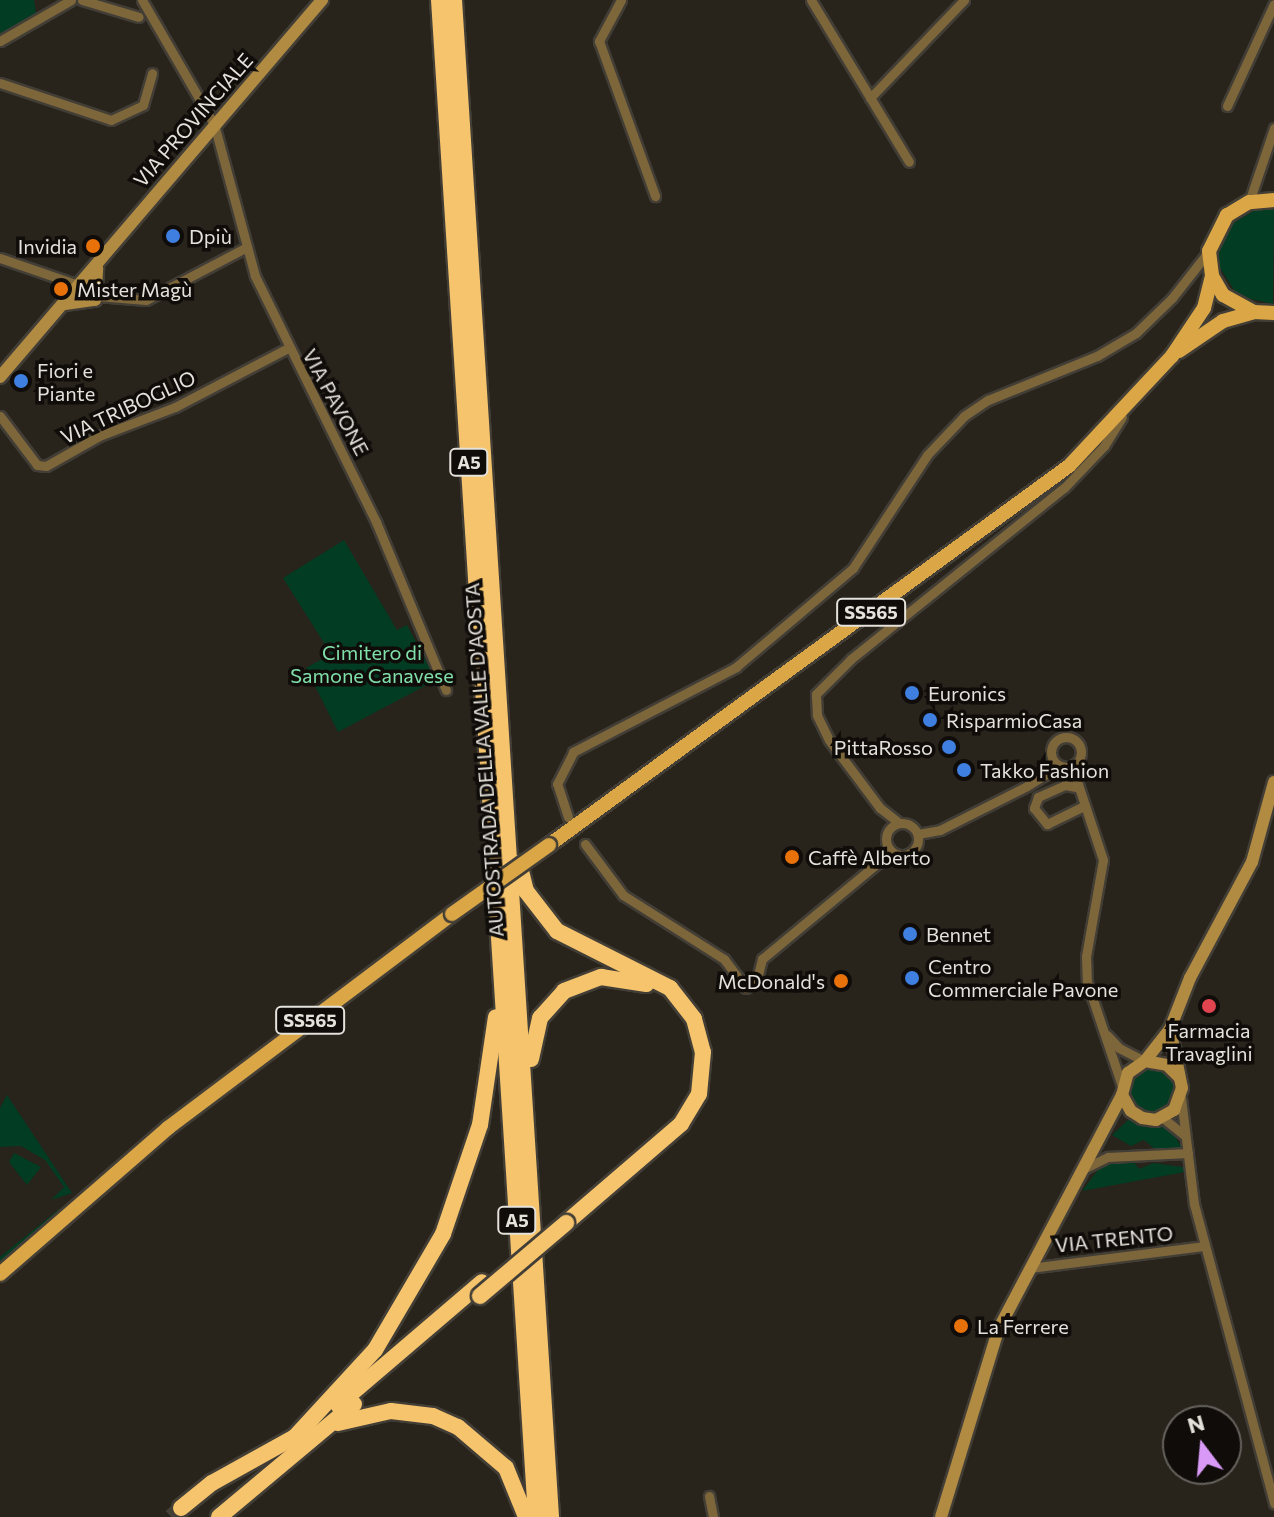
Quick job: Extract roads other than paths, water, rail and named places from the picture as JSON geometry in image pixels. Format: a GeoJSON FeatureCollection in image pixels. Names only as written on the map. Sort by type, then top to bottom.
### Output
{"type":"FeatureCollection","features":[{"type":"Feature","properties":{"kind":"highway","name":"AUTOSTRADA DELLA VALLE D'AOSTA"},"geometry":{"type":"LineString","coordinates":[[439,0],[536,1517]]}},
{"type":"Feature","properties":{"kind":"highway","name":"AUTOSTRADA DELLA VALLE D'AOSTA"},"geometry":{"type":"LineString","coordinates":[[454,0],[505,755],[551,1517]]}},
{"type":"Feature","properties":{"kind":"highway"},"geometry":{"type":"LineString","coordinates":[[181,1508],[212,1483],[294,1438],[481,1289],[681,1124],[699,1094],[703,1052],[694,1019],[670,988],[579,946],[539,912],[521,877],[505,755]]}},
{"type":"Feature","properties":{"kind":"highway"},"geometry":{"type":"LineString","coordinates":[[294,1438],[375,1350],[422,1275],[454,1206],[487,1090],[499,924]]}},
{"type":"Feature","properties":{"kind":"highway"},"geometry":{"type":"LineString","coordinates":[[529,1157],[530,1055],[547,1008],[564,991],[601,977],[640,982],[668,999],[682,1016],[695,1049],[688,1099],[673,1121],[566,1217]]}},
{"type":"Feature","properties":{"kind":"highway"},"geometry":{"type":"LineString","coordinates":[[219,1517],[326,1429],[481,1289]]}},
{"type":"Feature","properties":{"kind":"highway"},"geometry":{"type":"LineString","coordinates":[[326,1429],[362,1414],[391,1411],[446,1421],[481,1442],[506,1468],[526,1517]]}},
{"type":"Feature","properties":{"kind":"main road","name":"VIA PROVINCIALE"},"geometry":{"type":"LineString","coordinates":[[0,377],[97,268],[214,124],[322,0]]}},
{"type":"Feature","properties":{"kind":"main road"},"geometry":{"type":"LineString","coordinates":[[1209,251],[1227,215],[1249,202],[1273,199]]}},
{"type":"Feature","properties":{"kind":"main road","name":"SS565"},"geometry":{"type":"LineString","coordinates":[[0,1274],[168,1128],[452,914],[1013,510],[1069,466],[1172,356],[1204,308],[1212,276],[1209,251]]}},
{"type":"Feature","properties":{"kind":"main road"},"geometry":{"type":"LineString","coordinates":[[78,289],[100,291],[97,268]]}},
{"type":"Feature","properties":{"kind":"main road"},"geometry":{"type":"LineString","coordinates":[[1212,276],[1223,295],[1274,324]]}},
{"type":"Feature","properties":{"kind":"main road","name":"VIA PROVINCIALE"},"geometry":{"type":"LineString","coordinates":[[78,289],[91,302],[100,291]]}},
{"type":"Feature","properties":{"kind":"main road","name":"SS565"},"geometry":{"type":"LineString","coordinates":[[1172,356],[1223,321],[1256,313],[1274,313]]}},
{"type":"Feature","properties":{"kind":"main road"},"geometry":{"type":"LineString","coordinates":[[941,1517],[972,1402],[1028,1269],[1102,1134],[1128,1073],[1145,1061],[1170,1029],[1190,978],[1252,862],[1274,782]]}},
{"type":"Feature","properties":{"kind":"main road"},"geometry":{"type":"LineString","coordinates":[[1102,1134],[1117,1119],[1135,1115],[1163,1118],[1181,1098],[1170,1029]]}},
{"type":"Feature","properties":{"kind":"main road"},"geometry":{"type":"LineString","coordinates":[[1145,1061],[1167,1065],[1181,1083]]}},
{"type":"Feature","properties":{"kind":"main road"},"geometry":{"type":"LineString","coordinates":[[1122,1090],[1135,1115]]}},
{"type":"Feature","properties":{"kind":"street"},"geometry":{"type":"LineString","coordinates":[[0,41],[71,0]]}},
{"type":"Feature","properties":{"kind":"street"},"geometry":{"type":"LineString","coordinates":[[82,0],[139,17]]}},
{"type":"Feature","properties":{"kind":"street","name":"VIA PAVONE"},"geometry":{"type":"LineString","coordinates":[[142,0],[214,124],[247,247],[288,348],[376,522],[446,690]]}},
{"type":"Feature","properties":{"kind":"street"},"geometry":{"type":"LineString","coordinates":[[621,0],[599,41],[655,196]]}},
{"type":"Feature","properties":{"kind":"street"},"geometry":{"type":"LineString","coordinates":[[811,0],[909,162]]}},
{"type":"Feature","properties":{"kind":"street"},"geometry":{"type":"LineString","coordinates":[[870,98],[964,0]]}},
{"type":"Feature","properties":{"kind":"street"},"geometry":{"type":"LineString","coordinates":[[1227,106],[1274,4]]}},
{"type":"Feature","properties":{"kind":"street"},"geometry":{"type":"LineString","coordinates":[[0,83],[111,120],[143,105],[152,73]]}},
{"type":"Feature","properties":{"kind":"street"},"geometry":{"type":"LineString","coordinates":[[1249,202],[1274,128]]}},
{"type":"Feature","properties":{"kind":"street"},"geometry":{"type":"LineString","coordinates":[[100,291],[146,300],[247,247]]}},
{"type":"Feature","properties":{"kind":"street"},"geometry":{"type":"LineString","coordinates":[[568,817],[557,784],[573,752],[736,667],[861,559],[928,454],[964,416],[1097,356],[1136,333],[1172,298],[1209,251]]}},
{"type":"Feature","properties":{"kind":"street"},"geometry":{"type":"LineString","coordinates":[[0,258],[78,289]]}},
{"type":"Feature","properties":{"kind":"street","name":"VIA TRIBOGLIO"},"geometry":{"type":"LineString","coordinates":[[0,416],[37,465],[46,466],[99,436],[175,407],[288,348]]}},
{"type":"Feature","properties":{"kind":"street"},"geometry":{"type":"LineString","coordinates":[[918,834],[912,826],[898,822],[880,808],[829,740],[817,715],[816,694],[851,659],[1064,488],[1104,446],[1129,405]]}},
{"type":"Feature","properties":{"kind":"street"},"geometry":{"type":"LineString","coordinates":[[918,834],[940,830],[1046,774],[1053,761],[1051,746],[1069,737],[1081,751],[1072,766],[1076,787],[1084,799],[1082,807],[1103,860],[1086,956],[1087,982],[1122,1090]]}},
{"type":"Feature","properties":{"kind":"street"},"geometry":{"type":"LineString","coordinates":[[1053,761],[1072,766]]}},
{"type":"Feature","properties":{"kind":"street"},"geometry":{"type":"LineString","coordinates":[[1076,787],[1065,785],[1038,797],[1034,808],[1047,824],[1082,807]]}},
{"type":"Feature","properties":{"kind":"street"},"geometry":{"type":"LineString","coordinates":[[891,852],[885,838],[898,822]]}},
{"type":"Feature","properties":{"kind":"street"},"geometry":{"type":"LineString","coordinates":[[585,844],[623,895],[724,959],[746,988],[757,979],[762,959],[891,852],[910,853],[918,834]]}},
{"type":"Feature","properties":{"kind":"street"},"geometry":{"type":"LineString","coordinates":[[1098,1018],[1119,1048],[1145,1061]]}},
{"type":"Feature","properties":{"kind":"street","name":"VIA TRENTO"},"geometry":{"type":"LineString","coordinates":[[1181,1098],[1205,1246],[1274,1503]]}},
{"type":"Feature","properties":{"kind":"street"},"geometry":{"type":"LineString","coordinates":[[1163,1118],[1186,1137]]}},
{"type":"Feature","properties":{"kind":"street"},"geometry":{"type":"LineString","coordinates":[[1082,1169],[1116,1156],[1188,1153]]}},
{"type":"Feature","properties":{"kind":"street","name":"VIA TRENTO"},"geometry":{"type":"LineString","coordinates":[[1028,1269],[1205,1246]]}},
{"type":"Feature","properties":{"kind":"street"},"geometry":{"type":"LineString","coordinates":[[709,1496],[713,1517]]}},
{"type":"Feature","properties":{"kind":"tunnel"},"geometry":{"type":"LineString","coordinates":[[171,1517],[181,1508]]}},
{"type":"Feature","properties":{"kind":"place","name":"Dpiù"},"geometry":{"type":"Point","coordinates":[173,236]}},
{"type":"Feature","properties":{"kind":"place","name":"Invidia"},"geometry":{"type":"Point","coordinates":[93,246]}},
{"type":"Feature","properties":{"kind":"place","name":"Mister Magù"},"geometry":{"type":"Point","coordinates":[61,289]}},
{"type":"Feature","properties":{"kind":"place","name":"Fiori e Piante"},"geometry":{"type":"Point","coordinates":[21,381]}},
{"type":"Feature","properties":{"kind":"place","name":"Euronics"},"geometry":{"type":"Point","coordinates":[912,693]}},
{"type":"Feature","properties":{"kind":"place","name":"RisparmioCasa"},"geometry":{"type":"Point","coordinates":[930,720]}},
{"type":"Feature","properties":{"kind":"place","name":"PittaRosso"},"geometry":{"type":"Point","coordinates":[949,747]}},
{"type":"Feature","properties":{"kind":"place","name":"Takko Fashion"},"geometry":{"type":"Point","coordinates":[964,770]}},
{"type":"Feature","properties":{"kind":"place","name":"Caffè Alberto"},"geometry":{"type":"Point","coordinates":[792,857]}},
{"type":"Feature","properties":{"kind":"place","name":"Bennet"},"geometry":{"type":"Point","coordinates":[910,934]}},
{"type":"Feature","properties":{"kind":"place","name":"Centro Commerciale Pavone"},"geometry":{"type":"Point","coordinates":[912,978]}},
{"type":"Feature","properties":{"kind":"place","name":"McDonald's"},"geometry":{"type":"Point","coordinates":[841,981]}},
{"type":"Feature","properties":{"kind":"place","name":"Farmacia Travaglini"},"geometry":{"type":"Point","coordinates":[1209,1006]}},
{"type":"Feature","properties":{"kind":"place","name":"La Ferrere"},"geometry":{"type":"Point","coordinates":[961,1326]}},
{"type":"Feature","properties":{"kind":"park label","name":"Cimitero di Samone Canavese"},"geometry":{"type":"Point","coordinates":[372,664]}}]}
